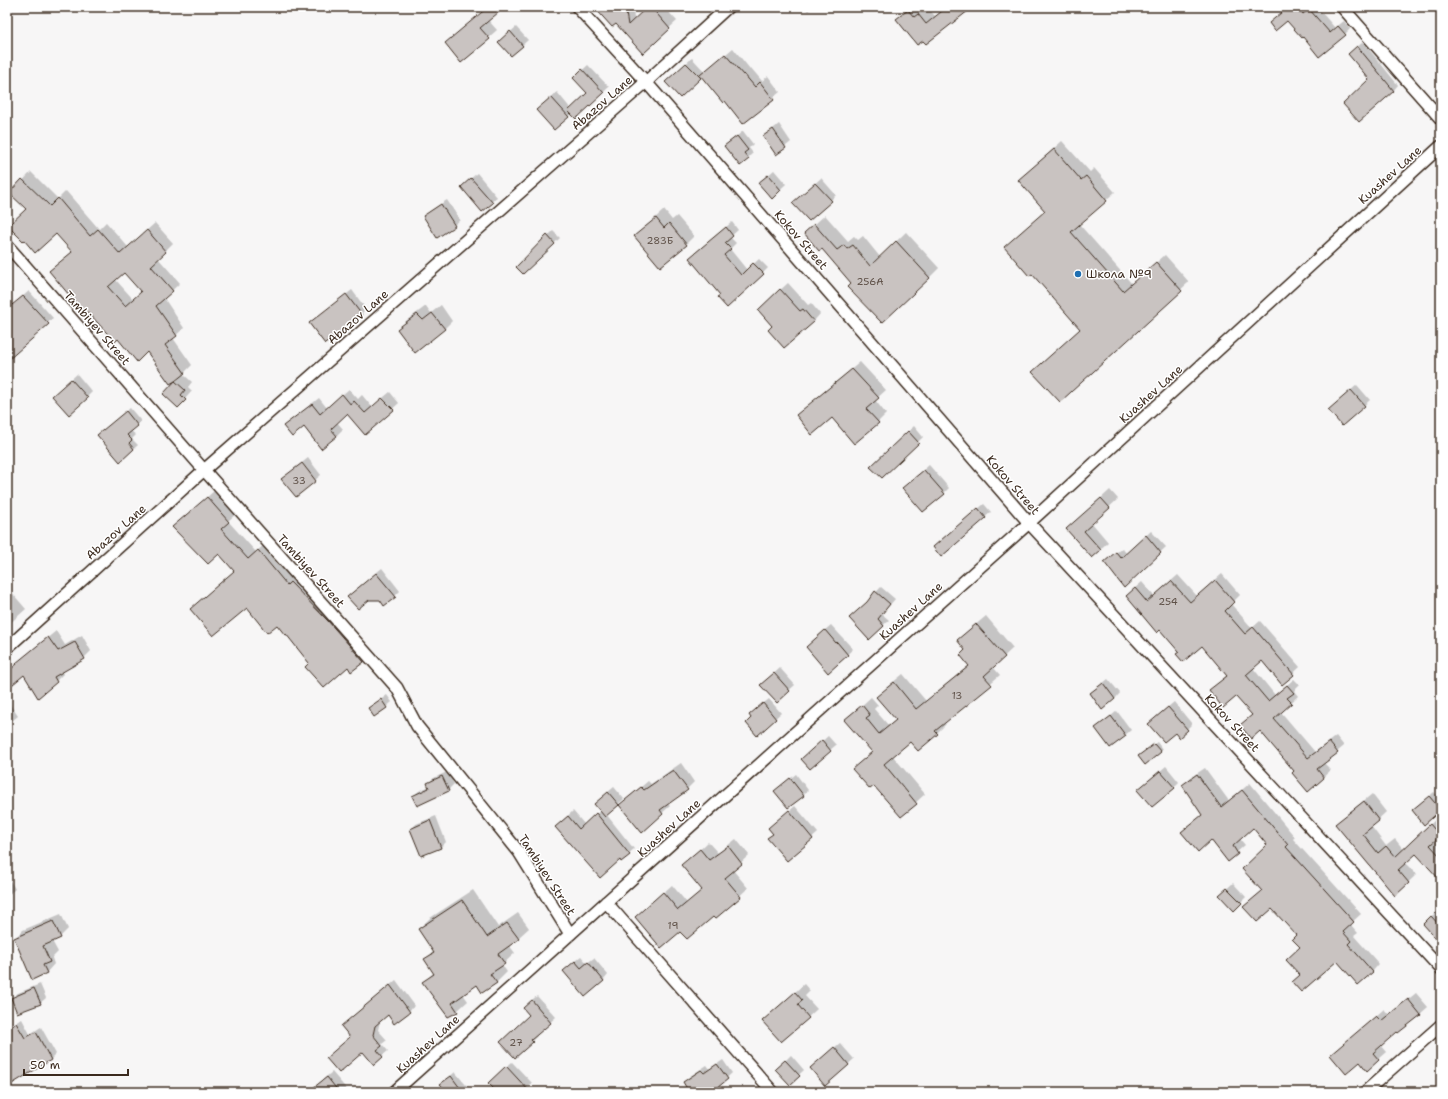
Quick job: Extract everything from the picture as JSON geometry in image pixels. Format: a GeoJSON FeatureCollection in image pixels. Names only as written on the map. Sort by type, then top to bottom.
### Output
{"type":"FeatureCollection","features":[{"type":"Feature","properties":{"kind":"street","name":"Kokov Street"},"geometry":{"type":"LineString","coordinates":[[577,7],[646,82],[1029,523],[1441,969]]}},
{"type":"Feature","properties":{"kind":"street","name":"Abazov Lane"},"geometry":{"type":"LineString","coordinates":[[7,648],[204,470],[646,82],[728,7]]}},
{"type":"Feature","properties":{"kind":"street"},"geometry":{"type":"LineString","coordinates":[[1342,7],[1441,119]]}},
{"type":"Feature","properties":{"kind":"street","name":"Kuashev Lane"},"geometry":{"type":"LineString","coordinates":[[394,1092],[1029,523],[1441,146]]}},
{"type":"Feature","properties":{"kind":"street","name":"Tambiyev Street"},"geometry":{"type":"LineString","coordinates":[[7,245],[397,688],[417,726],[519,852],[570,934]]}},
{"type":"Feature","properties":{"kind":"street"},"geometry":{"type":"LineString","coordinates":[[606,902],[773,1092]]}},
{"type":"Feature","properties":{"kind":"street"},"geometry":{"type":"LineString","coordinates":[[1365,1092],[1441,1025]]}},
{"type":"Feature","properties":{"kind":"building"},"geometry":{"type":"Polygon","coordinates":[[[488,7],[505,7],[480,28],[490,39],[461,63],[445,43],[488,7]]]}},
{"type":"Feature","properties":{"kind":"building"},"geometry":{"type":"Polygon","coordinates":[[[594,7],[625,7],[628,25],[647,7],[651,7],[670,29],[643,54],[616,24],[612,27],[594,7]]]}},
{"type":"Feature","properties":{"kind":"building"},"geometry":{"type":"Polygon","coordinates":[[[947,7],[973,7],[926,44],[923,41],[917,45],[896,19],[908,10],[914,17],[918,14],[926,24],[947,7]]]}},
{"type":"Feature","properties":{"kind":"building"},"geometry":{"type":"Polygon","coordinates":[[[1288,7],[1297,7],[1303,14],[1309,9],[1330,33],[1338,26],[1346,35],[1319,57],[1303,37],[1302,38],[1287,21],[1275,31],[1269,23],[1288,7]]]}},
{"type":"Feature","properties":{"kind":"building"},"geometry":{"type":"Polygon","coordinates":[[[510,31],[523,46],[511,56],[498,42],[510,31]]]}},
{"type":"Feature","properties":{"kind":"building"},"geometry":{"type":"Polygon","coordinates":[[[1357,46],[1394,91],[1359,122],[1343,104],[1369,79],[1348,54],[1357,46]]]}},
{"type":"Feature","properties":{"kind":"building"},"geometry":{"type":"Polygon","coordinates":[[[725,54],[755,87],[760,82],[774,100],[743,124],[725,101],[723,103],[700,75],[725,54]]]}},
{"type":"Feature","properties":{"kind":"building"},"geometry":{"type":"Polygon","coordinates":[[[686,63],[701,78],[680,98],[665,82],[686,63]]]}},
{"type":"Feature","properties":{"kind":"building"},"geometry":{"type":"Polygon","coordinates":[[[582,69],[604,93],[576,119],[568,111],[587,93],[573,78],[582,69]]]}},
{"type":"Feature","properties":{"kind":"building"},"geometry":{"type":"Polygon","coordinates":[[[551,97],[569,117],[554,130],[536,110],[551,97]]]}},
{"type":"Feature","properties":{"kind":"building"},"geometry":{"type":"Polygon","coordinates":[[[773,129],[786,148],[776,155],[763,136],[773,129]]]}},
{"type":"Feature","properties":{"kind":"building"},"geometry":{"type":"Polygon","coordinates":[[[737,136],[748,150],[744,153],[749,159],[740,166],[724,146],[737,136]]]}},
{"type":"Feature","properties":{"kind":"building","name":"Школа №9"},"geometry":{"type":"Polygon","coordinates":[[[1054,149],[1081,180],[1086,176],[1107,201],[1071,232],[1123,291],[1156,262],[1182,291],[1060,402],[1032,372],[1080,329],[1032,274],[1029,276],[1004,247],[1045,211],[1018,180],[1054,149]]]}},
{"type":"Feature","properties":{"kind":"building"},"geometry":{"type":"Polygon","coordinates":[[[768,175],[781,190],[772,199],[758,183],[768,175]]]}},
{"type":"Feature","properties":{"kind":"building"},"geometry":{"type":"Polygon","coordinates":[[[471,178],[493,203],[482,212],[461,187],[471,178]]]}},
{"type":"Feature","properties":{"kind":"building"},"geometry":{"type":"Polygon","coordinates":[[[22,179],[50,206],[58,198],[90,236],[98,229],[120,254],[147,230],[166,252],[151,266],[173,291],[156,306],[177,336],[165,345],[185,373],[170,384],[147,352],[137,362],[118,339],[115,342],[88,312],[85,314],[49,271],[72,252],[56,234],[35,253],[24,240],[23,241],[8,226],[26,209],[9,193],[22,179]],[[124,273],[108,287],[125,306],[141,292],[124,273]]]}},
{"type":"Feature","properties":{"kind":"building"},"geometry":{"type":"Polygon","coordinates":[[[815,183],[832,201],[809,221],[792,203],[815,183]]]}},
{"type":"Feature","properties":{"kind":"building"},"geometry":{"type":"Polygon","coordinates":[[[441,204],[455,226],[437,238],[423,216],[441,204]]]}},
{"type":"Feature","properties":{"kind":"building"},"geometry":{"type":"Polygon","coordinates":[[[656,218],[664,228],[669,223],[687,245],[660,267],[634,236],[656,218]]]}},
{"type":"Feature","properties":{"kind":"building"},"geometry":{"type":"Polygon","coordinates":[[[814,224],[837,250],[844,245],[847,249],[853,245],[870,266],[896,241],[930,278],[882,323],[847,287],[851,283],[822,249],[819,251],[804,233],[814,224]]]}},
{"type":"Feature","properties":{"kind":"building"},"geometry":{"type":"Polygon","coordinates":[[[726,227],[733,236],[725,243],[731,249],[724,255],[741,275],[753,263],[764,274],[727,308],[717,297],[720,295],[689,258],[726,227]]]}},
{"type":"Feature","properties":{"kind":"building"},"geometry":{"type":"Polygon","coordinates":[[[547,235],[555,244],[523,274],[516,267],[547,235]]]}},
{"type":"Feature","properties":{"kind":"building"},"geometry":{"type":"Polygon","coordinates":[[[780,289],[800,311],[803,309],[814,322],[784,348],[768,330],[772,326],[758,310],[780,289]]]}},
{"type":"Feature","properties":{"kind":"building"},"geometry":{"type":"Polygon","coordinates":[[[346,294],[362,315],[325,344],[309,323],[346,294]]]}},
{"type":"Feature","properties":{"kind":"building"},"geometry":{"type":"Polygon","coordinates":[[[23,296],[49,324],[7,361],[7,309],[23,296]]]}},
{"type":"Feature","properties":{"kind":"building"},"geometry":{"type":"Polygon","coordinates":[[[432,313],[445,329],[415,353],[397,329],[417,314],[423,320],[432,313]]]}},
{"type":"Feature","properties":{"kind":"building"},"geometry":{"type":"Polygon","coordinates":[[[852,369],[879,398],[866,409],[879,423],[854,444],[832,418],[812,435],[796,415],[852,369]]]}},
{"type":"Feature","properties":{"kind":"building"},"geometry":{"type":"Polygon","coordinates":[[[71,379],[88,398],[69,415],[52,396],[71,379]]]}},
{"type":"Feature","properties":{"kind":"building"},"geometry":{"type":"Polygon","coordinates":[[[175,381],[185,390],[181,395],[186,400],[178,408],[163,394],[175,381]]]}},
{"type":"Feature","properties":{"kind":"building"},"geometry":{"type":"Polygon","coordinates":[[[1351,390],[1365,406],[1342,426],[1328,410],[1351,390]]]}},
{"type":"Feature","properties":{"kind":"building"},"geometry":{"type":"Polygon","coordinates":[[[342,394],[351,405],[354,401],[365,413],[382,398],[394,410],[365,435],[347,414],[331,429],[337,436],[321,449],[304,427],[292,437],[283,426],[312,404],[320,414],[342,394]]]}},
{"type":"Feature","properties":{"kind":"building"},"geometry":{"type":"Polygon","coordinates":[[[126,411],[138,426],[127,435],[132,440],[129,443],[134,449],[120,462],[97,435],[126,411]]]}},
{"type":"Feature","properties":{"kind":"building"},"geometry":{"type":"Polygon","coordinates":[[[908,431],[919,443],[882,478],[870,467],[908,431]]]}},
{"type":"Feature","properties":{"kind":"building"},"geometry":{"type":"Polygon","coordinates":[[[302,463],[316,481],[296,497],[281,479],[302,463]]]}},
{"type":"Feature","properties":{"kind":"building"},"geometry":{"type":"Polygon","coordinates":[[[924,470],[945,494],[923,512],[902,488],[924,470]]]}},
{"type":"Feature","properties":{"kind":"building"},"geometry":{"type":"Polygon","coordinates":[[[207,497],[229,522],[221,529],[248,559],[258,550],[287,585],[290,582],[328,621],[364,662],[351,672],[348,667],[324,688],[305,667],[309,663],[286,634],[285,635],[277,625],[267,633],[247,608],[213,636],[190,609],[234,571],[219,554],[208,564],[172,527],[207,497]]]}},
{"type":"Feature","properties":{"kind":"building"},"geometry":{"type":"Polygon","coordinates":[[[1101,498],[1110,508],[1084,531],[1101,550],[1092,558],[1066,529],[1101,498]]]}},
{"type":"Feature","properties":{"kind":"building"},"geometry":{"type":"Polygon","coordinates":[[[978,508],[986,518],[941,557],[933,547],[978,508]]]}},
{"type":"Feature","properties":{"kind":"building"},"geometry":{"type":"Polygon","coordinates":[[[1146,535],[1161,553],[1124,588],[1104,562],[1116,552],[1121,558],[1146,535]]]}},
{"type":"Feature","properties":{"kind":"building"},"geometry":{"type":"Polygon","coordinates":[[[376,573],[396,597],[384,606],[380,600],[369,600],[358,609],[347,597],[376,573]]]}},
{"type":"Feature","properties":{"kind":"building"},"geometry":{"type":"Polygon","coordinates":[[[1215,580],[1234,602],[1225,611],[1245,634],[1253,627],[1294,675],[1282,685],[1262,661],[1246,675],[1268,701],[1287,685],[1294,693],[1287,698],[1292,703],[1274,719],[1308,758],[1329,742],[1338,753],[1317,769],[1324,778],[1308,792],[1292,773],[1294,771],[1260,731],[1251,739],[1240,725],[1252,715],[1236,697],[1223,708],[1209,690],[1227,676],[1202,646],[1183,662],[1176,654],[1179,652],[1160,630],[1157,633],[1126,596],[1135,588],[1147,602],[1171,581],[1190,602],[1215,580]]]}},
{"type":"Feature","properties":{"kind":"building"},"geometry":{"type":"Polygon","coordinates":[[[875,591],[890,604],[878,619],[884,626],[869,640],[849,618],[867,602],[875,591]]]}},
{"type":"Feature","properties":{"kind":"building"},"geometry":{"type":"Polygon","coordinates":[[[976,624],[1005,657],[984,676],[992,685],[935,731],[938,734],[918,751],[910,742],[884,764],[917,804],[901,817],[874,786],[870,789],[852,769],[872,752],[844,720],[862,705],[870,715],[866,718],[879,734],[896,720],[876,697],[894,682],[916,709],[969,666],[960,655],[965,650],[957,640],[976,624]]]}},
{"type":"Feature","properties":{"kind":"building"},"geometry":{"type":"Polygon","coordinates":[[[825,630],[848,655],[828,673],[806,647],[825,630]]]}},
{"type":"Feature","properties":{"kind":"building"},"geometry":{"type":"Polygon","coordinates":[[[48,637],[58,651],[75,642],[85,659],[54,677],[57,682],[38,698],[24,675],[7,689],[7,672],[48,637]]]}},
{"type":"Feature","properties":{"kind":"building"},"geometry":{"type":"Polygon","coordinates":[[[774,673],[790,691],[777,703],[760,685],[774,673]]]}},
{"type":"Feature","properties":{"kind":"building"},"geometry":{"type":"Polygon","coordinates":[[[1103,683],[1115,699],[1102,710],[1090,693],[1103,683]]]}},
{"type":"Feature","properties":{"kind":"building"},"geometry":{"type":"Polygon","coordinates":[[[381,699],[387,708],[374,717],[368,708],[381,699]]]}},
{"type":"Feature","properties":{"kind":"building"},"geometry":{"type":"Polygon","coordinates":[[[763,703],[776,719],[757,736],[746,723],[751,718],[749,715],[763,703]]]}},
{"type":"Feature","properties":{"kind":"building"},"geometry":{"type":"Polygon","coordinates":[[[1168,707],[1188,730],[1179,738],[1175,733],[1164,742],[1148,724],[1168,707]]]}},
{"type":"Feature","properties":{"kind":"building"},"geometry":{"type":"Polygon","coordinates":[[[1111,716],[1126,736],[1110,748],[1095,728],[1111,716]]]}},
{"type":"Feature","properties":{"kind":"building"},"geometry":{"type":"Polygon","coordinates":[[[822,740],[831,751],[810,769],[801,759],[822,740]]]}},
{"type":"Feature","properties":{"kind":"building"},"geometry":{"type":"Polygon","coordinates":[[[1154,744],[1161,752],[1145,765],[1138,756],[1154,744]]]}},
{"type":"Feature","properties":{"kind":"building"},"geometry":{"type":"Polygon","coordinates":[[[673,770],[688,790],[660,810],[663,814],[642,833],[619,805],[641,787],[644,790],[673,770]]]}},
{"type":"Feature","properties":{"kind":"building"},"geometry":{"type":"Polygon","coordinates":[[[1160,771],[1175,788],[1152,807],[1137,790],[1160,771]]]}},
{"type":"Feature","properties":{"kind":"building"},"geometry":{"type":"Polygon","coordinates":[[[1197,774],[1221,807],[1242,790],[1288,845],[1286,847],[1354,922],[1343,932],[1351,941],[1348,944],[1373,972],[1358,985],[1337,961],[1301,992],[1292,982],[1300,975],[1286,960],[1300,947],[1292,939],[1296,935],[1272,909],[1257,922],[1243,907],[1262,891],[1242,869],[1267,845],[1253,828],[1233,846],[1238,854],[1228,862],[1211,840],[1198,852],[1181,832],[1202,815],[1182,785],[1197,774]]]}},
{"type":"Feature","properties":{"kind":"building"},"geometry":{"type":"Polygon","coordinates":[[[442,776],[449,791],[417,806],[412,796],[429,788],[427,783],[442,776]]]}},
{"type":"Feature","properties":{"kind":"building"},"geometry":{"type":"Polygon","coordinates":[[[790,778],[804,796],[788,808],[774,791],[790,778]]]}},
{"type":"Feature","properties":{"kind":"building"},"geometry":{"type":"Polygon","coordinates":[[[608,792],[619,805],[605,817],[594,804],[608,792]]]}},
{"type":"Feature","properties":{"kind":"building"},"geometry":{"type":"Polygon","coordinates":[[[1429,796],[1441,810],[1424,825],[1412,810],[1429,796]]]}},
{"type":"Feature","properties":{"kind":"building"},"geometry":{"type":"Polygon","coordinates":[[[1364,801],[1379,821],[1363,834],[1378,853],[1386,846],[1395,857],[1430,824],[1440,836],[1430,845],[1441,857],[1441,881],[1416,854],[1398,870],[1409,883],[1395,896],[1335,824],[1364,801]]]}},
{"type":"Feature","properties":{"kind":"building"},"geometry":{"type":"Polygon","coordinates":[[[789,810],[813,839],[787,861],[767,838],[773,834],[768,828],[789,810]]]}},
{"type":"Feature","properties":{"kind":"building"},"geometry":{"type":"Polygon","coordinates":[[[596,813],[630,855],[621,862],[620,860],[600,878],[555,827],[568,816],[579,829],[596,813]]]}},
{"type":"Feature","properties":{"kind":"building"},"geometry":{"type":"Polygon","coordinates":[[[430,820],[441,848],[421,856],[410,829],[430,820]]]}},
{"type":"Feature","properties":{"kind":"building"},"geometry":{"type":"Polygon","coordinates":[[[728,846],[742,864],[725,878],[741,897],[715,919],[713,917],[687,939],[680,932],[661,948],[635,917],[663,892],[678,910],[702,890],[681,865],[700,849],[709,860],[728,846]]]}},
{"type":"Feature","properties":{"kind":"building"},"geometry":{"type":"Polygon","coordinates":[[[1227,888],[1242,903],[1234,911],[1219,895],[1227,888]]]}},
{"type":"Feature","properties":{"kind":"building"},"geometry":{"type":"Polygon","coordinates":[[[462,900],[487,937],[507,923],[519,939],[498,954],[505,964],[490,974],[497,983],[482,993],[477,985],[452,1003],[458,1012],[448,1017],[422,982],[434,974],[424,959],[434,953],[418,929],[462,900]]]}},
{"type":"Feature","properties":{"kind":"building"},"geometry":{"type":"Polygon","coordinates":[[[1431,916],[1441,927],[1441,944],[1423,924],[1431,916]]]}},
{"type":"Feature","properties":{"kind":"building"},"geometry":{"type":"Polygon","coordinates":[[[53,921],[61,938],[43,946],[50,962],[43,965],[47,973],[32,980],[14,938],[53,921]]]}},
{"type":"Feature","properties":{"kind":"building"},"geometry":{"type":"Polygon","coordinates":[[[575,961],[581,968],[588,962],[604,981],[585,997],[563,971],[575,961]]]}},
{"type":"Feature","properties":{"kind":"building"},"geometry":{"type":"Polygon","coordinates":[[[390,985],[410,1012],[394,1024],[388,1015],[375,1026],[373,1035],[382,1046],[377,1050],[383,1057],[374,1065],[363,1052],[339,1073],[326,1058],[350,1037],[341,1026],[390,985]]]}},
{"type":"Feature","properties":{"kind":"building"},"geometry":{"type":"Polygon","coordinates":[[[34,988],[41,1004],[17,1013],[11,998],[34,988]]]}},
{"type":"Feature","properties":{"kind":"building"},"geometry":{"type":"Polygon","coordinates":[[[795,992],[802,1000],[798,1005],[809,1018],[781,1042],[762,1021],[795,992]]]}},
{"type":"Feature","properties":{"kind":"building"},"geometry":{"type":"Polygon","coordinates":[[[1408,999],[1421,1015],[1398,1033],[1397,1032],[1373,1053],[1379,1060],[1367,1071],[1360,1062],[1346,1074],[1330,1055],[1376,1016],[1381,1021],[1408,999]]]}},
{"type":"Feature","properties":{"kind":"building"},"geometry":{"type":"Polygon","coordinates":[[[532,1000],[551,1023],[531,1040],[533,1042],[515,1058],[500,1042],[529,1015],[523,1008],[532,1000]]]}},
{"type":"Feature","properties":{"kind":"building"},"geometry":{"type":"Polygon","coordinates":[[[16,1023],[25,1038],[36,1032],[51,1060],[7,1087],[7,1028],[16,1023]]]}},
{"type":"Feature","properties":{"kind":"building"},"geometry":{"type":"Polygon","coordinates":[[[834,1047],[849,1065],[825,1086],[810,1068],[834,1047]]]}},
{"type":"Feature","properties":{"kind":"building"},"geometry":{"type":"Polygon","coordinates":[[[785,1060],[800,1076],[790,1085],[775,1069],[785,1060]]]}},
{"type":"Feature","properties":{"kind":"building"},"geometry":{"type":"Polygon","coordinates":[[[717,1064],[728,1079],[712,1092],[689,1092],[683,1082],[701,1070],[704,1073],[717,1064]]]}},
{"type":"Feature","properties":{"kind":"building"},"geometry":{"type":"Polygon","coordinates":[[[506,1066],[530,1092],[497,1092],[488,1083],[506,1066]]]}},
{"type":"Feature","properties":{"kind":"building"},"geometry":{"type":"Polygon","coordinates":[[[451,1076],[463,1092],[447,1092],[440,1084],[451,1076]]]}},
{"type":"Feature","properties":{"kind":"building"},"geometry":{"type":"Polygon","coordinates":[[[327,1077],[339,1092],[308,1092],[327,1077]]]}},
{"type":"Feature","properties":{"kind":"place","name":"Школа №9"},"geometry":{"type":"Point","coordinates":[1078,274]}}]}
